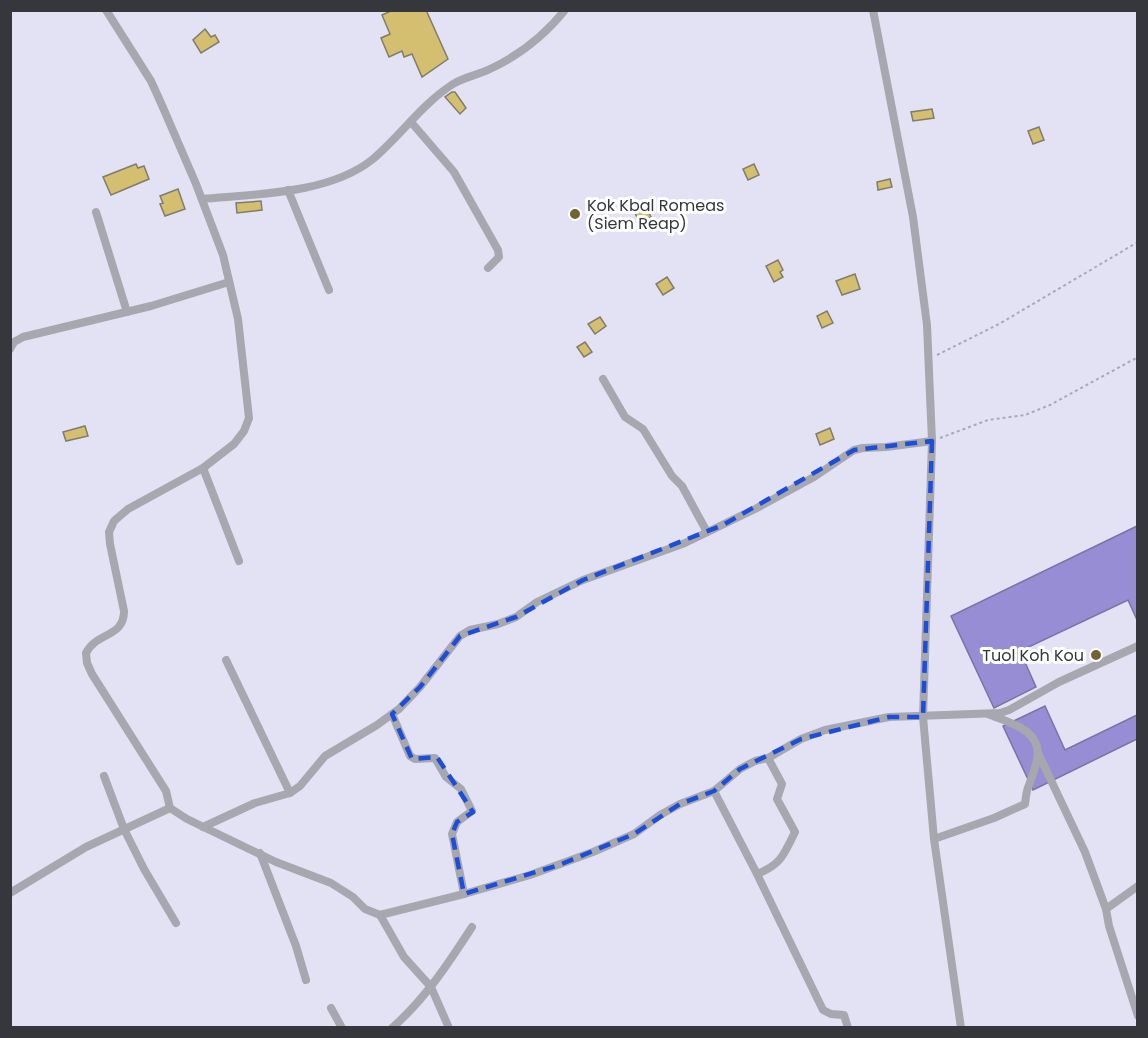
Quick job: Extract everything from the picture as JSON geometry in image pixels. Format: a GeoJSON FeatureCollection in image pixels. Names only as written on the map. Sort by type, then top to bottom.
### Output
{"type":"FeatureCollection","features":[{"type":"Feature","properties":{"kind":"street"},"geometry":{"type":"LineString","coordinates":[[106,10],[151,81],[202,199],[223,255],[238,318],[249,418],[244,431],[234,444],[203,468],[128,509],[114,521],[109,532],[124,621],[120,627],[94,642],[86,653],[87,663],[166,791],[170,808],[260,854],[331,883],[365,909],[380,915],[530,875],[593,852],[634,834],[680,804],[714,791],[740,769],[755,761],[768,758],[801,739],[825,730],[889,717],[923,717],[1009,710],[1059,682],[1137,646]]}},
{"type":"Feature","properties":{"kind":"street"},"geometry":{"type":"LineString","coordinates":[[202,199],[288,190],[333,181],[356,171],[372,159],[442,92],[459,80],[474,77],[494,68],[536,41],[565,10]]}},
{"type":"Feature","properties":{"kind":"street"},"geometry":{"type":"LineString","coordinates":[[873,10],[913,218],[929,358],[932,441],[923,717],[934,839],[961,1028]]}},
{"type":"Feature","properties":{"kind":"street"},"geometry":{"type":"LineString","coordinates":[[411,122],[454,172],[498,250],[499,257],[488,268]]}},
{"type":"Feature","properties":{"kind":"street"},"geometry":{"type":"LineString","coordinates":[[288,190],[330,290]]}},
{"type":"Feature","properties":{"kind":"street"},"geometry":{"type":"LineString","coordinates":[[96,212],[127,312]]}},
{"type":"Feature","properties":{"kind":"street"},"geometry":{"type":"LineString","coordinates":[[10,349],[14,342],[23,337],[127,312],[229,282]]}},
{"type":"Feature","properties":{"kind":"street"},"geometry":{"type":"LineString","coordinates":[[603,379],[625,417],[643,429],[672,476],[682,486],[707,532]]}},
{"type":"Feature","properties":{"kind":"street"},"geometry":{"type":"LineString","coordinates":[[203,826],[255,803],[290,793],[300,786],[325,756],[392,714],[420,687],[460,636],[470,630],[498,624],[516,617],[537,603],[583,579],[685,543],[814,477],[854,450],[932,441]]}},
{"type":"Feature","properties":{"kind":"street"},"geometry":{"type":"LineString","coordinates":[[203,468],[239,561]]}},
{"type":"Feature","properties":{"kind":"street"},"geometry":{"type":"LineString","coordinates":[[226,660],[290,793]]}},
{"type":"Feature","properties":{"kind":"street"},"geometry":{"type":"LineString","coordinates":[[987,713],[1027,732],[1036,743],[1038,753],[1085,852],[1106,909],[1109,926],[1137,1016]]}},
{"type":"Feature","properties":{"kind":"street"},"geometry":{"type":"LineString","coordinates":[[392,714],[410,756],[415,759],[438,760],[446,777],[461,789],[472,812],[457,822],[452,834],[464,894]]}},
{"type":"Feature","properties":{"kind":"street"},"geometry":{"type":"LineString","coordinates":[[934,839],[994,818],[1025,804],[1038,753]]}},
{"type":"Feature","properties":{"kind":"street"},"geometry":{"type":"LineString","coordinates":[[757,874],[781,861],[795,832],[777,799],[782,784],[768,758]]}},
{"type":"Feature","properties":{"kind":"street"},"geometry":{"type":"LineString","coordinates":[[104,776],[124,829],[144,869],[176,923]]}},
{"type":"Feature","properties":{"kind":"street"},"geometry":{"type":"LineString","coordinates":[[714,791],[823,1010],[831,1014],[844,1015],[848,1028]]}},
{"type":"Feature","properties":{"kind":"street"},"geometry":{"type":"LineString","coordinates":[[10,894],[86,847],[170,808]]}},
{"type":"Feature","properties":{"kind":"street"},"geometry":{"type":"LineString","coordinates":[[260,854],[296,946],[306,980]]}},
{"type":"Feature","properties":{"kind":"street"},"geometry":{"type":"LineString","coordinates":[[1106,909],[1137,886]]}},
{"type":"Feature","properties":{"kind":"street"},"geometry":{"type":"LineString","coordinates":[[380,915],[404,957],[431,987],[449,1028]]}},
{"type":"Feature","properties":{"kind":"street"},"geometry":{"type":"LineString","coordinates":[[392,1028],[431,987],[472,927]]}},
{"type":"Feature","properties":{"kind":"street"},"geometry":{"type":"LineString","coordinates":[[331,1008],[342,1028]]}},
{"type":"Feature","properties":{"kind":"path"},"geometry":{"type":"LineString","coordinates":[[929,358],[999,324],[1137,242]]}},
{"type":"Feature","properties":{"kind":"path"},"geometry":{"type":"LineString","coordinates":[[932,441],[988,420],[1025,415],[1050,405],[1137,357]]}},
{"type":"Feature","properties":{"kind":"highlighted area"},"geometry":{"type":"Polygon","coordinates":[[[932,441],[923,717],[889,717],[801,739],[740,769],[714,791],[680,804],[634,834],[559,865],[464,894],[452,834],[457,822],[473,812],[437,757],[412,759],[392,714],[420,687],[460,636],[516,617],[583,580],[723,525],[854,450],[932,441]]]}},
{"type":"Feature","properties":{"kind":"shaded area"},"geometry":{"type":"Polygon","coordinates":[[[1137,526],[1137,620],[1128,600],[1020,651],[1036,687],[994,708],[951,616],[1137,526]]]}},
{"type":"Feature","properties":{"kind":"shaded area"},"geometry":{"type":"Polygon","coordinates":[[[1045,706],[1065,750],[1137,715],[1137,739],[1033,790],[1003,726],[1045,706]]]}},
{"type":"Feature","properties":{"kind":"building"},"geometry":{"type":"Polygon","coordinates":[[[393,10],[426,10],[448,59],[422,77],[412,54],[404,57],[402,51],[389,57],[381,38],[390,34],[382,15],[393,10]]]}},
{"type":"Feature","properties":{"kind":"building"},"geometry":{"type":"Polygon","coordinates":[[[205,29],[211,37],[215,35],[219,42],[201,53],[193,40],[205,29]]]}},
{"type":"Feature","properties":{"kind":"building"},"geometry":{"type":"Polygon","coordinates":[[[455,92],[466,108],[460,114],[445,97],[455,92]]]}},
{"type":"Feature","properties":{"kind":"building"},"geometry":{"type":"Polygon","coordinates":[[[932,109],[934,118],[913,121],[911,112],[932,109]]]}},
{"type":"Feature","properties":{"kind":"building"},"geometry":{"type":"Polygon","coordinates":[[[1039,127],[1044,140],[1033,144],[1028,131],[1039,127]]]}},
{"type":"Feature","properties":{"kind":"building"},"geometry":{"type":"Polygon","coordinates":[[[136,164],[138,168],[144,166],[149,179],[111,195],[103,177],[136,164]]]}},
{"type":"Feature","properties":{"kind":"building"},"geometry":{"type":"Polygon","coordinates":[[[754,164],[759,175],[748,180],[743,169],[754,164]]]}},
{"type":"Feature","properties":{"kind":"building"},"geometry":{"type":"Polygon","coordinates":[[[890,179],[892,187],[878,190],[877,182],[890,179]]]}},
{"type":"Feature","properties":{"kind":"building"},"geometry":{"type":"Polygon","coordinates":[[[178,189],[185,209],[165,216],[160,204],[163,203],[160,196],[178,189]]]}},
{"type":"Feature","properties":{"kind":"building"},"geometry":{"type":"Polygon","coordinates":[[[261,201],[262,210],[237,213],[236,203],[261,201]]]}},
{"type":"Feature","properties":{"kind":"building"},"geometry":{"type":"Polygon","coordinates":[[[644,204],[651,217],[640,223],[633,209],[644,204]]]}},
{"type":"Feature","properties":{"kind":"building"},"geometry":{"type":"Polygon","coordinates":[[[778,260],[783,270],[780,272],[783,277],[774,282],[766,266],[778,260]]]}},
{"type":"Feature","properties":{"kind":"building"},"geometry":{"type":"Polygon","coordinates":[[[855,274],[860,289],[842,295],[836,281],[855,274]]]}},
{"type":"Feature","properties":{"kind":"building"},"geometry":{"type":"Polygon","coordinates":[[[667,277],[674,288],[663,295],[656,284],[667,277]]]}},
{"type":"Feature","properties":{"kind":"building"},"geometry":{"type":"Polygon","coordinates":[[[827,311],[833,323],[822,328],[817,316],[827,311]]]}},
{"type":"Feature","properties":{"kind":"building"},"geometry":{"type":"Polygon","coordinates":[[[600,317],[606,326],[595,334],[588,324],[600,317]]]}},
{"type":"Feature","properties":{"kind":"building"},"geometry":{"type":"Polygon","coordinates":[[[585,342],[592,352],[584,357],[577,347],[585,342]]]}},
{"type":"Feature","properties":{"kind":"building"},"geometry":{"type":"Polygon","coordinates":[[[85,426],[88,436],[66,441],[63,432],[85,426]]]}},
{"type":"Feature","properties":{"kind":"building"},"geometry":{"type":"Polygon","coordinates":[[[830,428],[834,439],[820,445],[816,434],[830,428]]]}},
{"type":"Feature","properties":{"kind":"place","name":"Kok Kbal Romeas (Siem Reap)"},"geometry":{"type":"Point","coordinates":[575,214]}},
{"type":"Feature","properties":{"kind":"place","name":"Tuol Koh Kou"},"geometry":{"type":"Point","coordinates":[1096,655]}}]}
